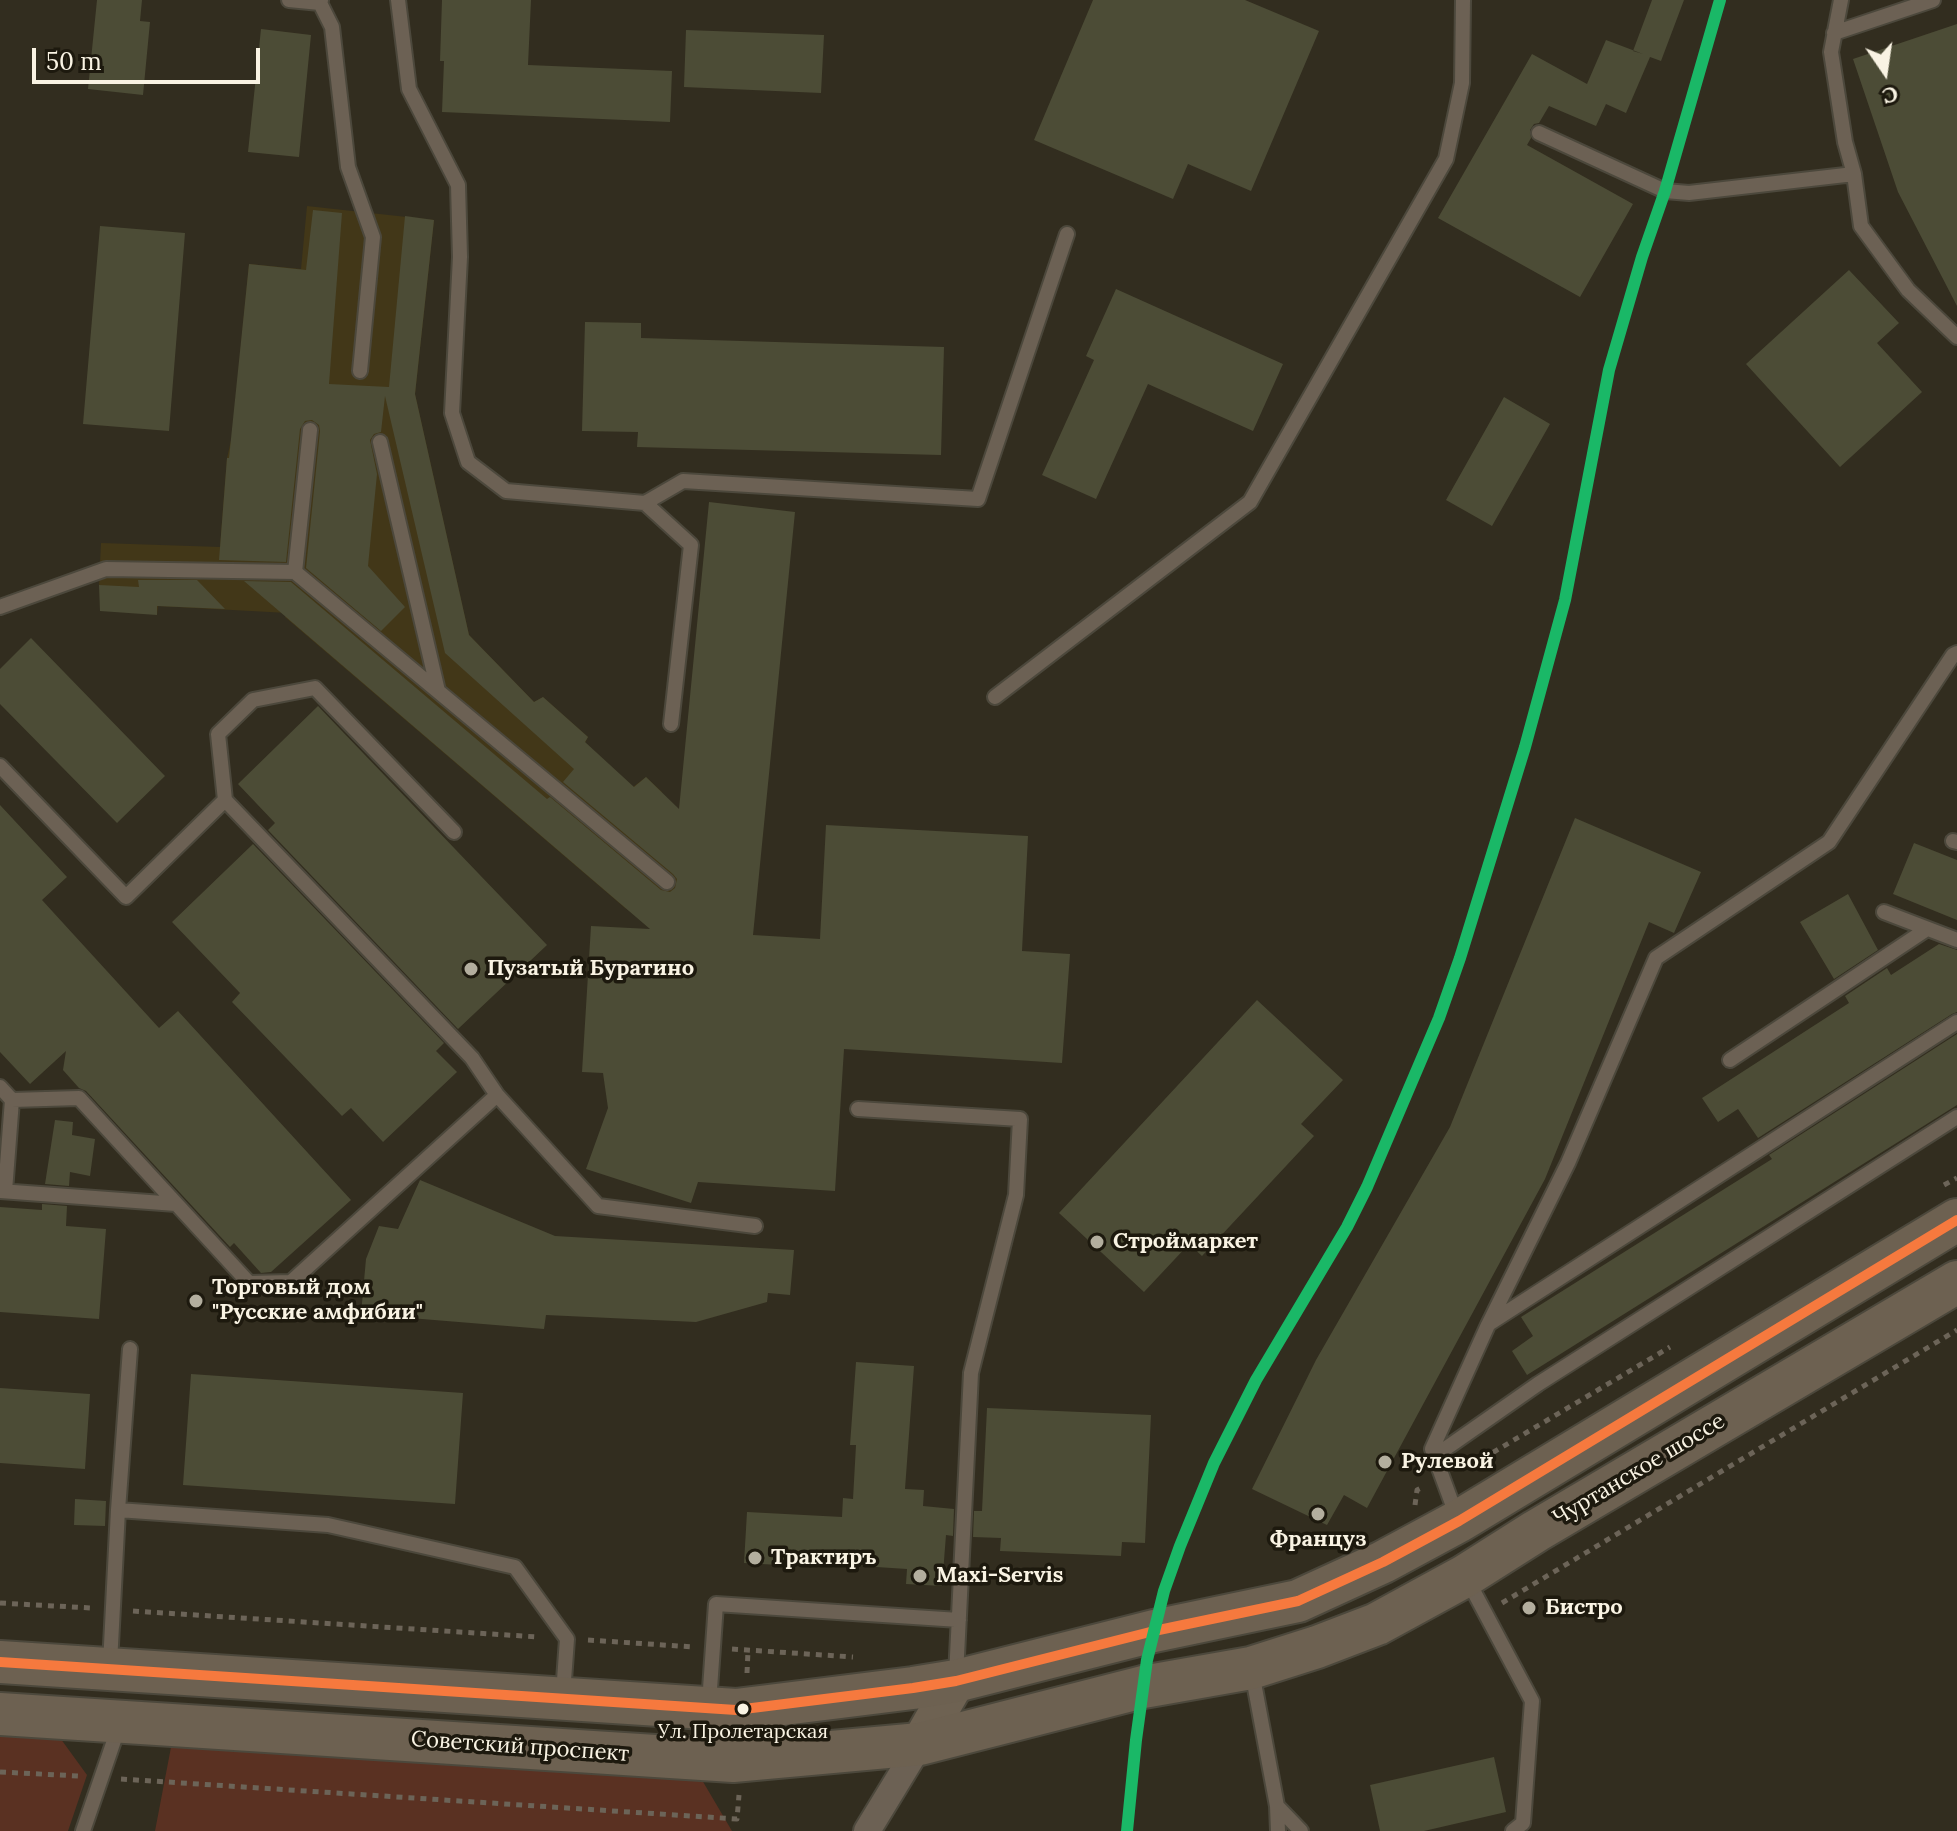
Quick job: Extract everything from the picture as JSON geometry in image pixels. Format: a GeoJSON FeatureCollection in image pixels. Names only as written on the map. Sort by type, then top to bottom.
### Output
{"type":"FeatureCollection","features":[{"type":"Feature","properties":{"kind":"main road"},"geometry":{"type":"LineString","coordinates":[[0,1662],[736,1710],[956,1681],[1154,1631],[1298,1601],[1383,1562],[1459,1521],[1950,1203]]}},
{"type":"Feature","properties":{"kind":"main road","name":"Чуртанское шоссе"},"geometry":{"type":"LineString","coordinates":[[1317,1647],[1377,1624],[1465,1576],[1957,1282]]}},
{"type":"Feature","properties":{"kind":"main road","name":"Советский проспект"},"geometry":{"type":"LineString","coordinates":[[0,1714],[733,1761],[920,1744],[1143,1687],[1251,1668],[1317,1647]]}},
{"type":"Feature","properties":{"kind":"main road"},"geometry":{"type":"LineString","coordinates":[[920,1744],[956,1681]]}},
{"type":"Feature","properties":{"kind":"street"},"geometry":{"type":"LineString","coordinates":[[867,1831],[920,1744]]}},
{"type":"Feature","properties":{"kind":"lane"},"geometry":{"type":"LineString","coordinates":[[289,0],[320,2],[332,27],[348,167],[373,237],[360,371]]}},
{"type":"Feature","properties":{"kind":"lane"},"geometry":{"type":"LineString","coordinates":[[398,0],[409,89],[458,185],[460,257],[452,413],[468,462],[506,491],[645,503],[683,481],[978,499],[1067,234]]}},
{"type":"Feature","properties":{"kind":"lane"},"geometry":{"type":"LineString","coordinates":[[995,697],[1250,502],[1446,159],[1462,83],[1463,0]]}},
{"type":"Feature","properties":{"kind":"lane"},"geometry":{"type":"LineString","coordinates":[[1841,0],[1831,52],[1861,226],[1908,290],[1957,337]]}},
{"type":"Feature","properties":{"kind":"lane"},"geometry":{"type":"LineString","coordinates":[[1834,33],[1933,0]]}},
{"type":"Feature","properties":{"kind":"lane"},"geometry":{"type":"LineString","coordinates":[[1539,133],[1665,191],[1689,193],[1854,174]]}},
{"type":"Feature","properties":{"kind":"lane"},"geometry":{"type":"LineString","coordinates":[[295,572],[310,430]]}},
{"type":"Feature","properties":{"kind":"lane"},"geometry":{"type":"LineString","coordinates":[[380,442],[438,691]]}},
{"type":"Feature","properties":{"kind":"lane"},"geometry":{"type":"LineString","coordinates":[[645,503],[691,545],[671,724]]}},
{"type":"Feature","properties":{"kind":"lane"},"geometry":{"type":"LineString","coordinates":[[0,607],[106,569],[295,572],[667,882]]}},
{"type":"Feature","properties":{"kind":"lane"},"geometry":{"type":"LineString","coordinates":[[1459,1521],[1432,1449],[1488,1325],[1568,1163],[1656,958],[1829,842],[1957,653]]}},
{"type":"Feature","properties":{"kind":"lane"},"geometry":{"type":"LineString","coordinates":[[454,832],[315,688],[253,700],[218,734],[225,800],[472,1058],[497,1095],[598,1206],[755,1226]]}},
{"type":"Feature","properties":{"kind":"lane"},"geometry":{"type":"LineString","coordinates":[[0,766],[126,897],[225,800]]}},
{"type":"Feature","properties":{"kind":"lane"},"geometry":{"type":"LineString","coordinates":[[1884,912],[1957,940]]}},
{"type":"Feature","properties":{"kind":"lane"},"geometry":{"type":"LineString","coordinates":[[1730,1060],[1927,929]]}},
{"type":"Feature","properties":{"kind":"lane"},"geometry":{"type":"LineString","coordinates":[[1488,1325],[1957,1022]]}},
{"type":"Feature","properties":{"kind":"lane"},"geometry":{"type":"LineString","coordinates":[[0,1087],[12,1100],[2,1191],[176,1204]]}},
{"type":"Feature","properties":{"kind":"lane"},"geometry":{"type":"LineString","coordinates":[[12,1100],[79,1098],[249,1283],[291,1282],[497,1095]]}},
{"type":"Feature","properties":{"kind":"lane"},"geometry":{"type":"LineString","coordinates":[[858,1109],[1020,1119],[1016,1195],[971,1373],[956,1681]]}},
{"type":"Feature","properties":{"kind":"lane"},"geometry":{"type":"LineString","coordinates":[[1435,1456],[1538,1384],[1957,1117]]}},
{"type":"Feature","properties":{"kind":"lane"},"geometry":{"type":"LineString","coordinates":[[110,1670],[130,1349]]}},
{"type":"Feature","properties":{"kind":"lane"},"geometry":{"type":"LineString","coordinates":[[118,1510],[328,1525],[515,1567],[567,1639],[563,1699]]}},
{"type":"Feature","properties":{"kind":"lane"},"geometry":{"type":"LineString","coordinates":[[1465,1576],[1532,1701],[1523,1823],[1513,1831]]}},
{"type":"Feature","properties":{"kind":"lane"},"geometry":{"type":"LineString","coordinates":[[709,1707],[716,1604],[959,1620]]}},
{"type":"Feature","properties":{"kind":"lane"},"geometry":{"type":"LineString","coordinates":[[1251,1668],[1277,1806],[1278,1831]]}},
{"type":"Feature","properties":{"kind":"lane"},"geometry":{"type":"LineString","coordinates":[[83,1831],[121,1722]]}},
{"type":"Feature","properties":{"kind":"lane"},"geometry":{"type":"LineString","coordinates":[[1277,1806],[1301,1831]]}},
{"type":"Feature","properties":{"kind":"path"},"geometry":{"type":"LineString","coordinates":[[1950,1203],[1957,1178]]}},
{"type":"Feature","properties":{"kind":"path"},"geometry":{"type":"LineString","coordinates":[[1485,1613],[1957,1330]]}},
{"type":"Feature","properties":{"kind":"path"},"geometry":{"type":"LineString","coordinates":[[1413,1512],[1417,1490],[1477,1462],[1683,1340]]}},
{"type":"Feature","properties":{"kind":"path"},"geometry":{"type":"LineString","coordinates":[[0,1603],[867,1658]]}},
{"type":"Feature","properties":{"kind":"path"},"geometry":{"type":"LineString","coordinates":[[0,1772],[737,1819]]}},
{"type":"Feature","properties":{"kind":"shaded area"},"geometry":{"type":"Polygon","coordinates":[[[307,206],[434,220],[415,394],[469,635],[534,702],[543,697],[588,737],[585,743],[633,787],[646,777],[662,792],[658,800],[720,871],[650,922],[625,908],[285,617],[288,613],[158,606],[157,615],[99,585],[101,543],[220,547],[249,264],[301,269],[307,206]]]}},
{"type":"Feature","properties":{"kind":"shaded area"},"geometry":{"type":"Polygon","coordinates":[[[0,1732],[58,1735],[87,1775],[68,1831],[0,1831],[0,1732]]]}},
{"type":"Feature","properties":{"kind":"shaded area"},"geometry":{"type":"Polygon","coordinates":[[[172,1742],[702,1780],[732,1831],[155,1831],[172,1742]]]}},
{"type":"Feature","properties":{"kind":"building"},"geometry":{"type":"Polygon","coordinates":[[[97,0],[142,0],[140,21],[150,22],[143,95],[88,89],[97,0]]]}},
{"type":"Feature","properties":{"kind":"building"},"geometry":{"type":"Polygon","coordinates":[[[442,0],[531,0],[528,65],[672,71],[670,122],[442,112],[442,0]]]}},
{"type":"Feature","properties":{"kind":"building"},"geometry":{"type":"Polygon","coordinates":[[[1093,0],[1245,0],[1319,31],[1251,191],[1188,164],[1173,199],[1034,140],[1093,0]]]}},
{"type":"Feature","properties":{"kind":"building"},"geometry":{"type":"Polygon","coordinates":[[[1652,0],[1684,0],[1661,61],[1650,57],[1626,113],[1606,104],[1596,126],[1549,106],[1539,123],[1530,130],[1531,138],[1527,145],[1633,204],[1580,297],[1438,218],[1532,54],[1587,84],[1606,40],[1633,50],[1652,0]]]}},
{"type":"Feature","properties":{"kind":"building"},"geometry":{"type":"Polygon","coordinates":[[[1957,24],[1957,306],[1898,192],[1853,59],[1957,24]]]}},
{"type":"Feature","properties":{"kind":"building"},"geometry":{"type":"Polygon","coordinates":[[[261,29],[311,35],[299,157],[248,152],[261,29]]]}},
{"type":"Feature","properties":{"kind":"building"},"geometry":{"type":"Polygon","coordinates":[[[686,30],[824,35],[821,93],[684,87],[686,30]]]}},
{"type":"Feature","properties":{"kind":"building"},"geometry":{"type":"Polygon","coordinates":[[[313,210],[342,213],[329,384],[389,387],[405,216],[434,220],[415,394],[469,635],[534,702],[543,697],[588,737],[585,742],[634,787],[646,777],[679,809],[709,502],[795,512],[753,935],[820,939],[826,825],[1028,836],[1022,951],[1070,954],[1062,1063],[844,1049],[835,1191],[698,1182],[691,1203],[586,1169],[608,1108],[603,1073],[582,1072],[591,926],[650,929],[244,581],[291,582],[547,799],[550,797],[661,890],[670,892],[675,888],[677,879],[673,874],[563,782],[574,769],[445,653],[385,396],[381,432],[374,434],[370,440],[377,474],[368,566],[405,607],[381,631],[306,568],[320,431],[319,425],[312,420],[305,421],[300,429],[286,562],[219,560],[249,264],[306,270],[313,210]]]}},
{"type":"Feature","properties":{"kind":"building"},"geometry":{"type":"Polygon","coordinates":[[[100,226],[185,233],[169,431],[83,424],[100,226]]]}},
{"type":"Feature","properties":{"kind":"building"},"geometry":{"type":"Polygon","coordinates":[[[1849,270],[1899,323],[1877,343],[1922,392],[1840,467],[1746,364],[1849,270]]]}},
{"type":"Feature","properties":{"kind":"building"},"geometry":{"type":"Polygon","coordinates":[[[1116,289],[1283,364],[1253,431],[1148,384],[1096,499],[1042,475],[1094,360],[1086,356],[1116,289]]]}},
{"type":"Feature","properties":{"kind":"building"},"geometry":{"type":"Polygon","coordinates":[[[585,322],[641,323],[641,338],[944,347],[941,455],[637,447],[638,432],[582,431],[585,322]]]}},
{"type":"Feature","properties":{"kind":"building"},"geometry":{"type":"Polygon","coordinates":[[[1504,397],[1550,424],[1492,526],[1446,500],[1504,397]]]}},
{"type":"Feature","properties":{"kind":"building"},"geometry":{"type":"Polygon","coordinates":[[[138,580],[197,580],[225,609],[157,606],[157,615],[100,611],[99,585],[139,587],[138,580]]]}},
{"type":"Feature","properties":{"kind":"building"},"geometry":{"type":"Polygon","coordinates":[[[31,638],[165,776],[117,823],[0,704],[0,669],[31,638]]]}},
{"type":"Feature","properties":{"kind":"building"},"geometry":{"type":"Polygon","coordinates":[[[318,706],[547,945],[458,1029],[268,830],[275,823],[238,784],[318,706]]]}},
{"type":"Feature","properties":{"kind":"building"},"geometry":{"type":"Polygon","coordinates":[[[0,805],[67,877],[42,900],[159,1028],[178,1011],[351,1200],[271,1272],[261,1273],[234,1243],[230,1247],[86,1091],[79,1088],[63,1070],[66,1051],[30,1084],[0,1052],[0,805]]]}},
{"type":"Feature","properties":{"kind":"building"},"geometry":{"type":"Polygon","coordinates":[[[1575,818],[1701,872],[1674,933],[1649,922],[1545,1179],[1367,1508],[1344,1495],[1327,1525],[1252,1489],[1316,1360],[1450,1127],[1575,818]]]}},
{"type":"Feature","properties":{"kind":"building"},"geometry":{"type":"Polygon","coordinates":[[[1914,843],[1957,860],[1957,920],[1893,894],[1914,843]]]}},
{"type":"Feature","properties":{"kind":"building"},"geometry":{"type":"Polygon","coordinates":[[[253,844],[444,1043],[436,1051],[457,1072],[383,1142],[351,1108],[342,1116],[232,1002],[240,993],[172,922],[253,844]]]}},
{"type":"Feature","properties":{"kind":"building"},"geometry":{"type":"Polygon","coordinates":[[[1848,894],[1878,950],[1834,979],[1800,922],[1848,894]]]}},
{"type":"Feature","properties":{"kind":"building"},"geometry":{"type":"Polygon","coordinates":[[[1939,944],[1957,950],[1957,1012],[1758,1138],[1738,1109],[1718,1122],[1702,1098],[1849,1003],[1845,996],[1887,968],[1891,975],[1939,944]]]}},
{"type":"Feature","properties":{"kind":"building"},"geometry":{"type":"Polygon","coordinates":[[[1257,1000],[1343,1080],[1301,1124],[1314,1136],[1202,1256],[1189,1244],[1144,1292],[1059,1213],[1257,1000]]]}},
{"type":"Feature","properties":{"kind":"building"},"geometry":{"type":"Polygon","coordinates":[[[1957,1034],[1957,1105],[1527,1375],[1512,1351],[1533,1336],[1521,1317],[1772,1159],[1769,1155],[1957,1034]]]}},
{"type":"Feature","properties":{"kind":"building"},"geometry":{"type":"Polygon","coordinates":[[[55,1120],[73,1122],[72,1135],[95,1139],[90,1176],[70,1172],[69,1186],[45,1184],[55,1120]]]}},
{"type":"Feature","properties":{"kind":"building"},"geometry":{"type":"Polygon","coordinates":[[[420,1180],[555,1236],[794,1250],[790,1295],[768,1293],[767,1302],[696,1322],[546,1315],[544,1329],[361,1314],[366,1259],[379,1226],[398,1229],[420,1180]]]}},
{"type":"Feature","properties":{"kind":"building"},"geometry":{"type":"Polygon","coordinates":[[[42,1204],[67,1206],[66,1226],[106,1229],[99,1319],[0,1312],[0,1207],[42,1210],[42,1204]]]}},
{"type":"Feature","properties":{"kind":"building"},"geometry":{"type":"Polygon","coordinates":[[[856,1362],[914,1366],[905,1489],[924,1490],[923,1506],[954,1509],[953,1536],[946,1535],[942,1586],[906,1584],[907,1569],[815,1563],[815,1567],[744,1563],[747,1512],[842,1517],[843,1498],[853,1499],[856,1445],[850,1445],[856,1362]]]}},
{"type":"Feature","properties":{"kind":"building"},"geometry":{"type":"Polygon","coordinates":[[[191,1374],[463,1393],[455,1504],[183,1485],[191,1374]]]}},
{"type":"Feature","properties":{"kind":"building"},"geometry":{"type":"Polygon","coordinates":[[[0,1388],[90,1394],[85,1469],[0,1463],[0,1388]]]}},
{"type":"Feature","properties":{"kind":"building"},"geometry":{"type":"Polygon","coordinates":[[[987,1408],[1151,1415],[1145,1543],[1122,1542],[1121,1556],[1000,1551],[1001,1538],[973,1537],[974,1511],[982,1511],[987,1408]]]}},
{"type":"Feature","properties":{"kind":"building"},"geometry":{"type":"Polygon","coordinates":[[[75,1499],[106,1501],[105,1526],[74,1525],[75,1499]]]}},
{"type":"Feature","properties":{"kind":"building"},"geometry":{"type":"Polygon","coordinates":[[[1494,1757],[1506,1812],[1424,1831],[1380,1831],[1370,1785],[1494,1757]]]}},
{"type":"Feature","properties":{"kind":"transit line"},"geometry":{"type":"LineString","coordinates":[[1127,1831],[1147,1660],[1164,1591],[1180,1546],[1214,1463],[1256,1380],[1347,1227],[1367,1187],[1439,1018],[1460,958],[1525,747],[1565,600],[1609,370],[1720,0]]}},
{"type":"Feature","properties":{"kind":"transit line"},"geometry":{"type":"LineString","coordinates":[[0,1662],[736,1710],[956,1681],[1154,1631],[1298,1601],[1383,1562],[1459,1521],[1957,1220]]}},
{"type":"Feature","properties":{"kind":"place","name":"Пузатый Буратино"},"geometry":{"type":"Point","coordinates":[471,969]}},
{"type":"Feature","properties":{"kind":"place","name":"Строймаркет"},"geometry":{"type":"Point","coordinates":[1097,1242]}},
{"type":"Feature","properties":{"kind":"place","name":"Торговый дом \"Русские амфибии\""},"geometry":{"type":"Point","coordinates":[196,1301]}},
{"type":"Feature","properties":{"kind":"place","name":"Рулевой"},"geometry":{"type":"Point","coordinates":[1385,1462]}},
{"type":"Feature","properties":{"kind":"place","name":"Француз"},"geometry":{"type":"Point","coordinates":[1318,1514]}},
{"type":"Feature","properties":{"kind":"place","name":"Трактиръ"},"geometry":{"type":"Point","coordinates":[755,1558]}},
{"type":"Feature","properties":{"kind":"place","name":"Maxi-Servis"},"geometry":{"type":"Point","coordinates":[920,1576]}},
{"type":"Feature","properties":{"kind":"place","name":"Бистро"},"geometry":{"type":"Point","coordinates":[1529,1608]}},
{"type":"Feature","properties":{"kind":"place","name":"Ул. Пролетарская"},"geometry":{"type":"Point","coordinates":[743,1709]}}]}
